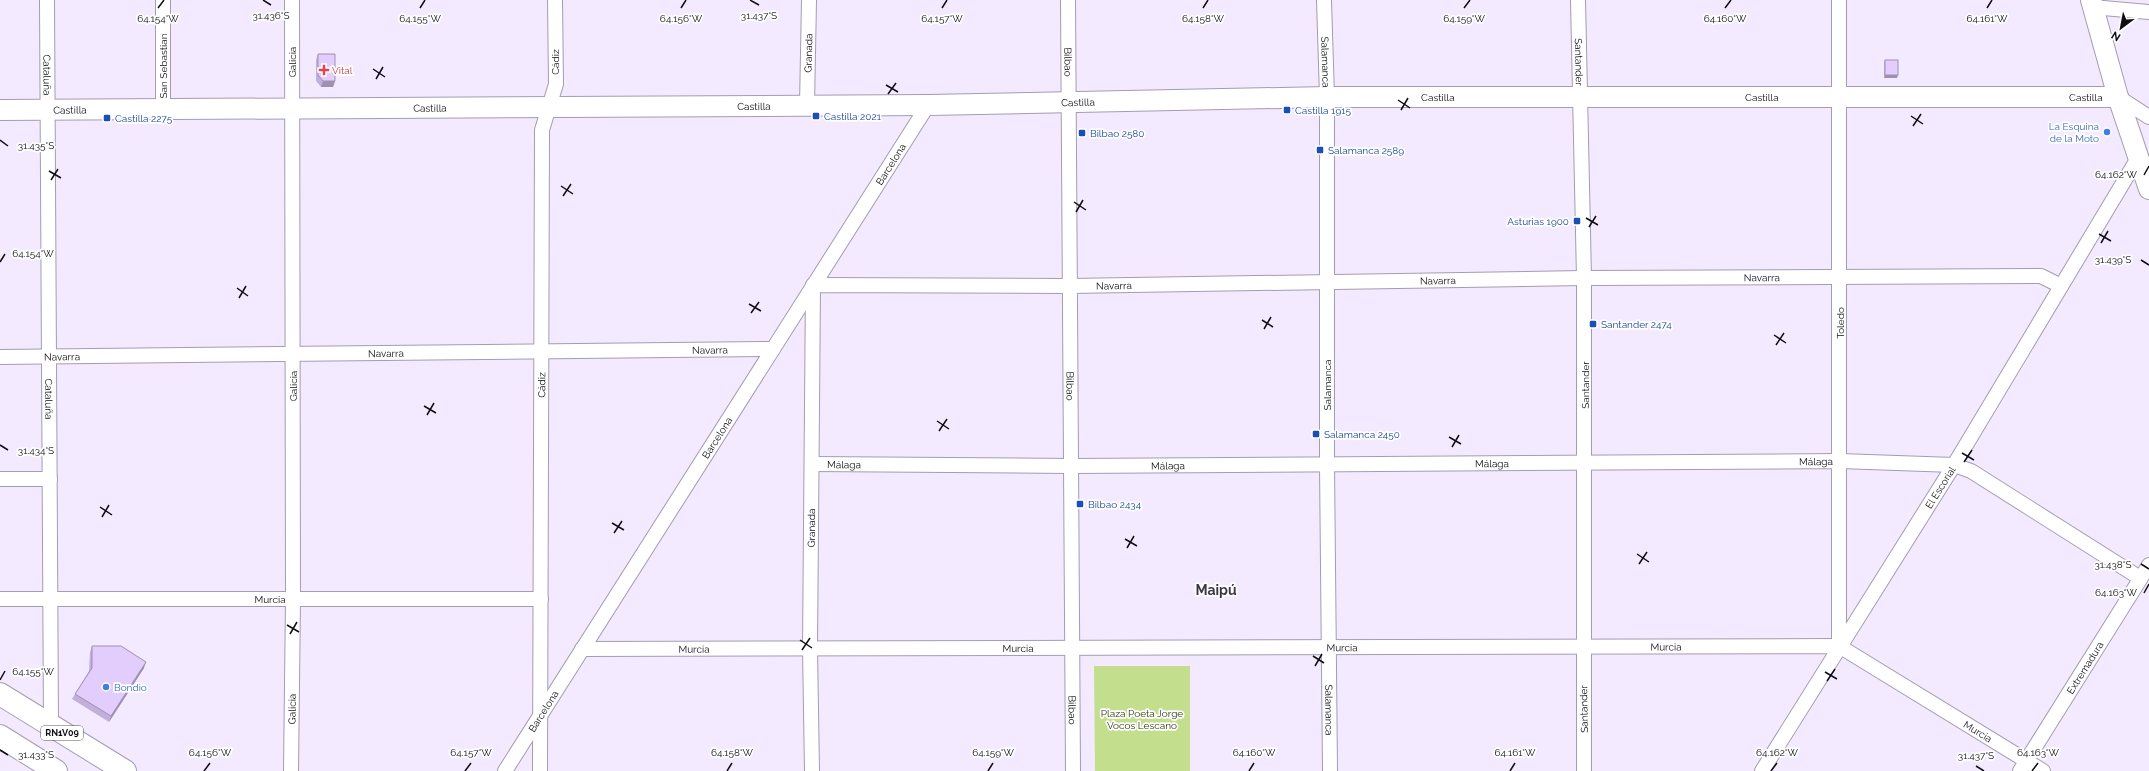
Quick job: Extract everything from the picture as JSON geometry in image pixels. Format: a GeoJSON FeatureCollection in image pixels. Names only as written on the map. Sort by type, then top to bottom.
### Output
{"type":"FeatureCollection","features":[{"type":"Feature","properties":{"kind":"main road","name":"RN1V09"},"geometry":{"type":"LineString","coordinates":[[0,694],[125,771]]}},
{"type":"Feature","properties":{"kind":"main road"},"geometry":{"type":"LineString","coordinates":[[0,736],[56,771]]}},
{"type":"Feature","properties":{"kind":"street","name":"Cataluña"},"geometry":{"type":"LineString","coordinates":[[47,0],[51,726]]}},
{"type":"Feature","properties":{"kind":"street","name":"San Sebastian"},"geometry":{"type":"LineString","coordinates":[[163,0],[163,109]]}},
{"type":"Feature","properties":{"kind":"street","name":"Galicia"},"geometry":{"type":"LineString","coordinates":[[291,771],[293,599],[292,0]]}},
{"type":"Feature","properties":{"kind":"street","name":"Cádiz"},"geometry":{"type":"LineString","coordinates":[[540,771],[542,130],[556,84],[555,0]]}},
{"type":"Feature","properties":{"kind":"street","name":"Granada"},"geometry":{"type":"LineString","coordinates":[[807,106],[809,0]]}},
{"type":"Feature","properties":{"kind":"street","name":"Bilbao"},"geometry":{"type":"LineString","coordinates":[[1068,0],[1073,771]]}},
{"type":"Feature","properties":{"kind":"street","name":"Salamanca"},"geometry":{"type":"LineString","coordinates":[[1324,0],[1327,97],[1327,464],[1330,771]]}},
{"type":"Feature","properties":{"kind":"street","name":"Santander"},"geometry":{"type":"LineString","coordinates":[[1578,0],[1578,97],[1584,278],[1584,771]]}},
{"type":"Feature","properties":{"kind":"street","name":"Toledo"},"geometry":{"type":"LineString","coordinates":[[1839,0],[1839,646]]}},
{"type":"Feature","properties":{"kind":"street"},"geometry":{"type":"LineString","coordinates":[[2149,12],[2092,3],[2118,97],[2149,189]]}},
{"type":"Feature","properties":{"kind":"street","name":"Castilla"},"geometry":{"type":"LineString","coordinates":[[0,110],[928,105],[1327,97],[2118,97]]}},
{"type":"Feature","properties":{"kind":"street"},"geometry":{"type":"LineString","coordinates":[[2118,97],[2149,117]]}},
{"type":"Feature","properties":{"kind":"street","name":"Barcelona"},"geometry":{"type":"LineString","coordinates":[[505,771],[928,105]]}},
{"type":"Feature","properties":{"kind":"street","name":"El Escorial"},"geometry":{"type":"LineString","coordinates":[[1762,771],[1839,646],[1954,465],[2138,158]]}},
{"type":"Feature","properties":{"kind":"street","name":"Navarra"},"geometry":{"type":"LineString","coordinates":[[813,285],[1069,286],[1584,278],[2042,276],[2061,286]]}},
{"type":"Feature","properties":{"kind":"street","name":"Granada"},"geometry":{"type":"LineString","coordinates":[[812,771],[810,648],[813,285]]}},
{"type":"Feature","properties":{"kind":"street","name":"Navarra"},"geometry":{"type":"LineString","coordinates":[[0,357],[772,349]]}},
{"type":"Feature","properties":{"kind":"street","name":"Málaga"},"geometry":{"type":"LineString","coordinates":[[812,464],[1071,466],[1840,461],[1954,465],[1971,471],[2140,578]]}},
{"type":"Feature","properties":{"kind":"street"},"geometry":{"type":"LineString","coordinates":[[0,480],[50,479]]}},
{"type":"Feature","properties":{"kind":"street","name":"Extremadura"},"geometry":{"type":"LineString","coordinates":[[2023,766],[2149,565]]}},
{"type":"Feature","properties":{"kind":"street","name":"Murcia"},"geometry":{"type":"LineString","coordinates":[[0,599],[541,599]]}},
{"type":"Feature","properties":{"kind":"street","name":"Murcia"},"geometry":{"type":"LineString","coordinates":[[582,649],[1839,646],[2023,766],[2043,771]]}},
{"type":"Feature","properties":{"kind":"green space","name":"Plaza Poeta Jorge Vocos Lescano"},"geometry":{"type":"Polygon","coordinates":[[[1094,666],[1190,666],[1190,771],[1095,771],[1094,666]]]}},
{"type":"Feature","properties":{"kind":"building","name":"Vital"},"geometry":{"type":"Polygon","coordinates":[[[318,54],[335,54],[335,81],[323,81],[318,75],[318,54]]]}},
{"type":"Feature","properties":{"kind":"building"},"geometry":{"type":"Polygon","coordinates":[[[1885,60],[1898,60],[1898,75],[1885,75],[1885,60]]]}},
{"type":"Feature","properties":{"kind":"building","name":"Bondio"},"geometry":{"type":"Polygon","coordinates":[[[92,646],[121,646],[146,662],[111,716],[75,694],[92,668],[92,646]]]}},
{"type":"Feature","properties":{"kind":"place","name":"Vital"},"geometry":{"type":"Point","coordinates":[324,70]}},
{"type":"Feature","properties":{"kind":"place","name":"Castilla 1915"},"geometry":{"type":"Point","coordinates":[1287,110]}},
{"type":"Feature","properties":{"kind":"place","name":"Castilla 2021"},"geometry":{"type":"Point","coordinates":[816,116]}},
{"type":"Feature","properties":{"kind":"place","name":"Castilla 2275"},"geometry":{"type":"Point","coordinates":[107,118]}},
{"type":"Feature","properties":{"kind":"place","name":"La Esquina de la Moto"},"geometry":{"type":"Point","coordinates":[2107,132]}},
{"type":"Feature","properties":{"kind":"place","name":"Bilbao 2580"},"geometry":{"type":"Point","coordinates":[1082,133]}},
{"type":"Feature","properties":{"kind":"place","name":"Salamanca 2589"},"geometry":{"type":"Point","coordinates":[1320,150]}},
{"type":"Feature","properties":{"kind":"place","name":"Asturias 1900"},"geometry":{"type":"Point","coordinates":[1577,221]}},
{"type":"Feature","properties":{"kind":"place","name":"Santander 2474"},"geometry":{"type":"Point","coordinates":[1593,324]}},
{"type":"Feature","properties":{"kind":"place","name":"Salamanca 2450"},"geometry":{"type":"Point","coordinates":[1316,434]}},
{"type":"Feature","properties":{"kind":"place","name":"Bilbao 2434"},"geometry":{"type":"Point","coordinates":[1080,504]}},
{"type":"Feature","properties":{"kind":"place","name":"Bondio"},"geometry":{"type":"Point","coordinates":[106,687]}},
{"type":"Feature","properties":{"kind":"district","name":"Maipú"},"geometry":{"type":"Point","coordinates":[1216,590]}}]}
